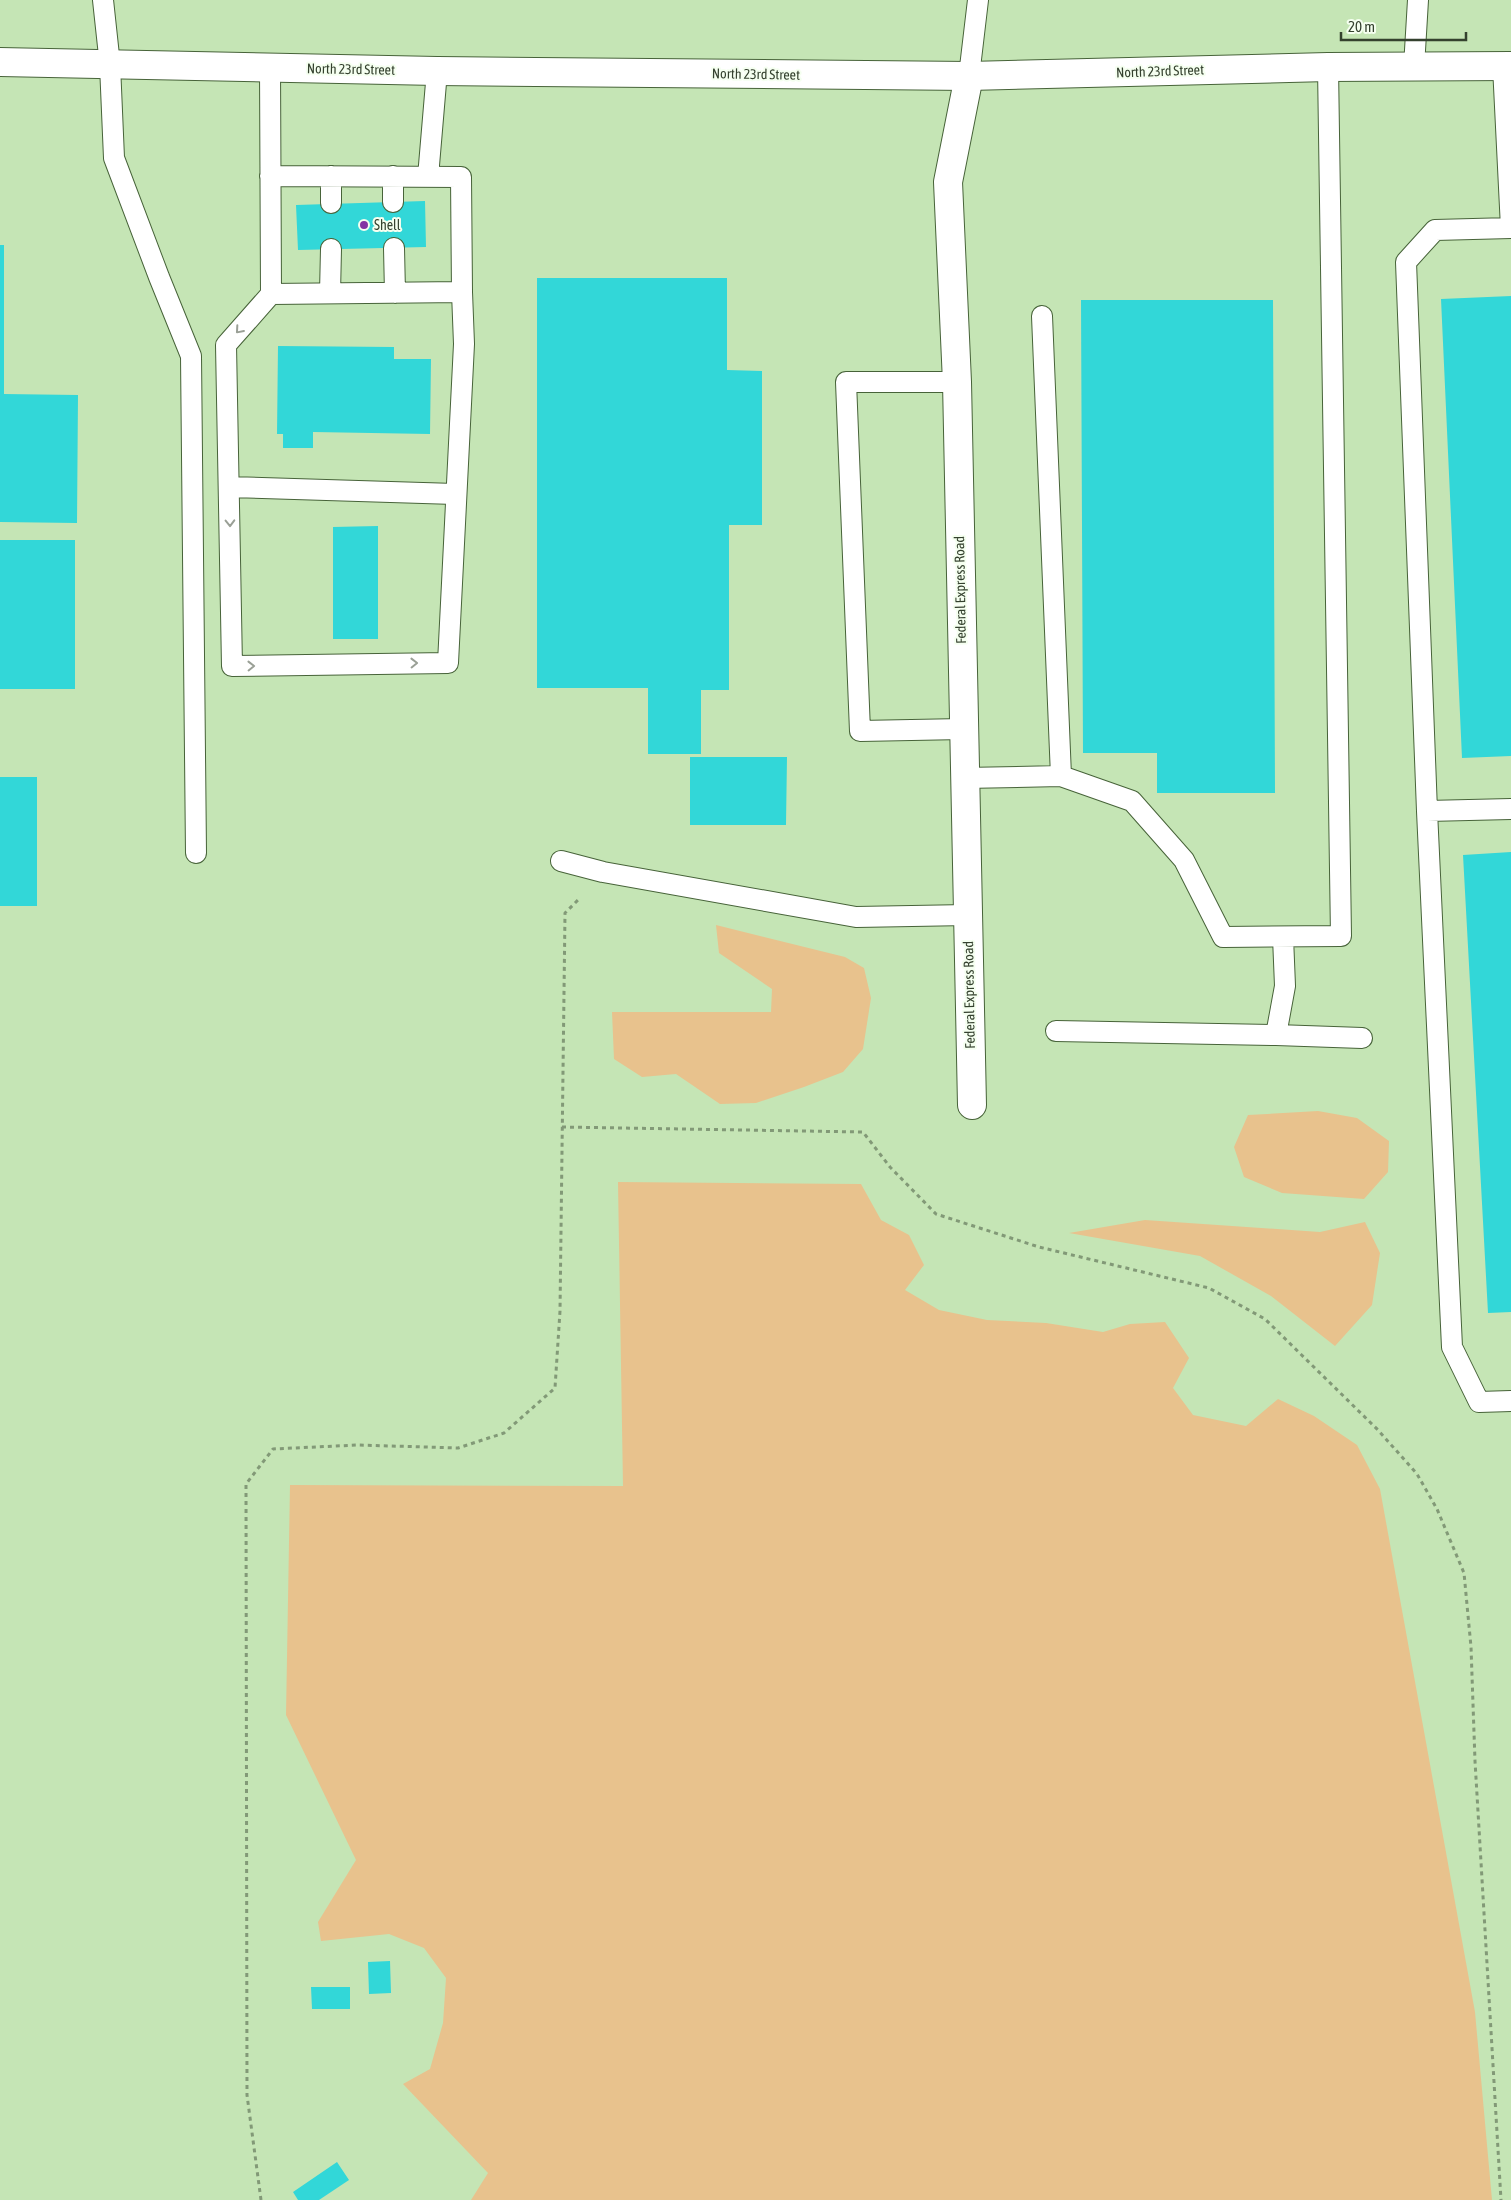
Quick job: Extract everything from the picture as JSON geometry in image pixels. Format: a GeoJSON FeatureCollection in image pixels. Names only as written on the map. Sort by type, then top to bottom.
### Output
{"type":"FeatureCollection","features":[{"type":"Feature","properties":{"kind":"main road","name":"North 23rd Street"},"geometry":{"type":"LineString","coordinates":[[0,62],[437,71],[969,76],[1328,66],[1507,66]]}},
{"type":"Feature","properties":{"kind":"main road","name":"Federal Express Road"},"geometry":{"type":"LineString","coordinates":[[969,76],[948,182],[956,382],[972,1105]]}},
{"type":"Feature","properties":{"kind":"lane"},"geometry":{"type":"LineString","coordinates":[[103,0],[110,65],[114,158],[191,356],[196,853]]}},
{"type":"Feature","properties":{"kind":"lane"},"geometry":{"type":"LineString","coordinates":[[969,76],[978,0]]}},
{"type":"Feature","properties":{"kind":"lane"},"geometry":{"type":"LineString","coordinates":[[1414,67],[1418,0]]}},
{"type":"Feature","properties":{"kind":"lane"},"geometry":{"type":"LineString","coordinates":[[964,778],[1061,776],[1132,801],[1184,860],[1223,937],[1341,936],[1328,66]]}},
{"type":"Feature","properties":{"kind":"lane"},"geometry":{"type":"LineString","coordinates":[[1507,66],[1511,228],[1435,230],[1406,262],[1427,811],[1452,1347],[1479,1402],[1511,1401]]}},
{"type":"Feature","properties":{"kind":"lane"},"geometry":{"type":"LineString","coordinates":[[270,67],[270,176],[271,294],[226,345],[232,666],[448,663],[464,344],[461,177],[270,176]]}},
{"type":"Feature","properties":{"kind":"lane"},"geometry":{"type":"LineString","coordinates":[[428,177],[437,71]]}},
{"type":"Feature","properties":{"kind":"lane"},"geometry":{"type":"LineString","coordinates":[[331,176],[331,203]]}},
{"type":"Feature","properties":{"kind":"lane"},"geometry":{"type":"LineString","coordinates":[[393,176],[393,202]]}},
{"type":"Feature","properties":{"kind":"lane"},"geometry":{"type":"LineString","coordinates":[[394,248],[395,293]]}},
{"type":"Feature","properties":{"kind":"lane"},"geometry":{"type":"LineString","coordinates":[[330,293],[331,249]]}},
{"type":"Feature","properties":{"kind":"lane"},"geometry":{"type":"LineString","coordinates":[[271,294],[462,292]]}},
{"type":"Feature","properties":{"kind":"lane"},"geometry":{"type":"LineString","coordinates":[[1042,316],[1061,776]]}},
{"type":"Feature","properties":{"kind":"lane"},"geometry":{"type":"LineString","coordinates":[[956,382],[846,382],[860,731],[963,729]]}},
{"type":"Feature","properties":{"kind":"lane"},"geometry":{"type":"LineString","coordinates":[[229,487],[455,494]]}},
{"type":"Feature","properties":{"kind":"lane"},"geometry":{"type":"LineString","coordinates":[[1427,811],[1511,809]]}},
{"type":"Feature","properties":{"kind":"lane"},"geometry":{"type":"LineString","coordinates":[[561,861],[603,872],[856,917],[968,915]]}},
{"type":"Feature","properties":{"kind":"lane"},"geometry":{"type":"LineString","coordinates":[[1276,1035],[1285,986],[1283,936]]}},
{"type":"Feature","properties":{"kind":"lane"},"geometry":{"type":"LineString","coordinates":[[1056,1032],[1362,1038]]}},
{"type":"Feature","properties":{"kind":"path"},"geometry":{"type":"LineString","coordinates":[[261,2200],[247,2094],[246,1484],[273,1449],[358,1444],[458,1448],[504,1432],[555,1388],[560,1311],[565,913],[603,872]]}},
{"type":"Feature","properties":{"kind":"path"},"geometry":{"type":"LineString","coordinates":[[562,1127],[864,1132],[890,1167],[936,1214],[1039,1247],[1209,1288],[1265,1319],[1378,1430],[1417,1474],[1437,1509],[1464,1573],[1471,1647],[1475,1761],[1501,2200]]}},
{"type":"Feature","properties":{"kind":"shaded area"},"geometry":{"type":"Polygon","coordinates":[[[716,925],[845,957],[864,968],[871,998],[863,1049],[843,1072],[756,1103],[720,1104],[676,1074],[642,1077],[614,1059],[612,1012],[771,1012],[772,989],[719,953],[716,925]]]}},
{"type":"Feature","properties":{"kind":"shaded area"},"geometry":{"type":"Polygon","coordinates":[[[1318,1111],[1357,1118],[1389,1141],[1388,1172],[1364,1199],[1282,1193],[1244,1177],[1234,1147],[1248,1115],[1318,1111]]]}},
{"type":"Feature","properties":{"kind":"shaded area"},"geometry":{"type":"Polygon","coordinates":[[[618,1182],[861,1184],[881,1220],[909,1235],[924,1265],[905,1290],[939,1310],[987,1320],[1046,1323],[1103,1332],[1130,1324],[1165,1322],[1189,1358],[1173,1388],[1193,1415],[1246,1426],[1278,1399],[1314,1416],[1357,1445],[1380,1489],[1475,2012],[1492,2200],[471,2200],[488,2173],[403,2084],[430,2069],[443,2023],[446,1978],[424,1948],[389,1934],[321,1941],[318,1922],[356,1860],[286,1715],[290,1485],[623,1486],[618,1182]]]}},
{"type":"Feature","properties":{"kind":"shaded area"},"geometry":{"type":"Polygon","coordinates":[[[1145,1220],[1320,1232],[1365,1222],[1380,1253],[1372,1305],[1335,1346],[1271,1296],[1200,1256],[1069,1233],[1145,1220]]]}},
{"type":"Feature","properties":{"kind":"building"},"geometry":{"type":"Polygon","coordinates":[[[425,201],[426,247],[298,250],[296,205],[425,201]]]}},
{"type":"Feature","properties":{"kind":"building"},"geometry":{"type":"Polygon","coordinates":[[[0,245],[4,245],[4,394],[78,395],[77,523],[0,522],[0,245]]]}},
{"type":"Feature","properties":{"kind":"building"},"geometry":{"type":"Polygon","coordinates":[[[537,278],[727,278],[727,370],[762,371],[762,525],[729,525],[729,690],[701,690],[701,754],[648,754],[648,688],[537,688],[537,278]]]}},
{"type":"Feature","properties":{"kind":"building"},"geometry":{"type":"Polygon","coordinates":[[[1511,296],[1511,756],[1462,758],[1441,299],[1511,296]]]}},
{"type":"Feature","properties":{"kind":"building"},"geometry":{"type":"Polygon","coordinates":[[[1081,300],[1273,300],[1275,793],[1157,793],[1157,753],[1083,753],[1081,300]]]}},
{"type":"Feature","properties":{"kind":"building"},"geometry":{"type":"Polygon","coordinates":[[[278,346],[394,347],[394,359],[431,359],[430,434],[313,432],[313,448],[283,448],[283,434],[277,434],[278,346]]]}},
{"type":"Feature","properties":{"kind":"building"},"geometry":{"type":"Polygon","coordinates":[[[378,526],[378,639],[333,639],[333,527],[378,526]]]}},
{"type":"Feature","properties":{"kind":"building"},"geometry":{"type":"Polygon","coordinates":[[[0,540],[75,540],[75,689],[0,689],[0,540]]]}},
{"type":"Feature","properties":{"kind":"building"},"geometry":{"type":"Polygon","coordinates":[[[690,757],[787,757],[786,825],[690,825],[690,757]]]}},
{"type":"Feature","properties":{"kind":"building"},"geometry":{"type":"Polygon","coordinates":[[[0,777],[37,777],[37,906],[0,906],[0,777]]]}},
{"type":"Feature","properties":{"kind":"building"},"geometry":{"type":"Polygon","coordinates":[[[1511,852],[1511,1312],[1488,1313],[1463,855],[1511,852]]]}},
{"type":"Feature","properties":{"kind":"building"},"geometry":{"type":"Polygon","coordinates":[[[390,1961],[391,1993],[369,1994],[368,1962],[390,1961]]]}},
{"type":"Feature","properties":{"kind":"building"},"geometry":{"type":"Polygon","coordinates":[[[311,1987],[350,1987],[350,2009],[312,2009],[311,1987]]]}},
{"type":"Feature","properties":{"kind":"building"},"geometry":{"type":"Polygon","coordinates":[[[337,2162],[349,2180],[319,2200],[298,2200],[293,2192],[337,2162]]]}},
{"type":"Feature","properties":{"kind":"place","name":"Shell"},"geometry":{"type":"Point","coordinates":[364,225]}}]}
